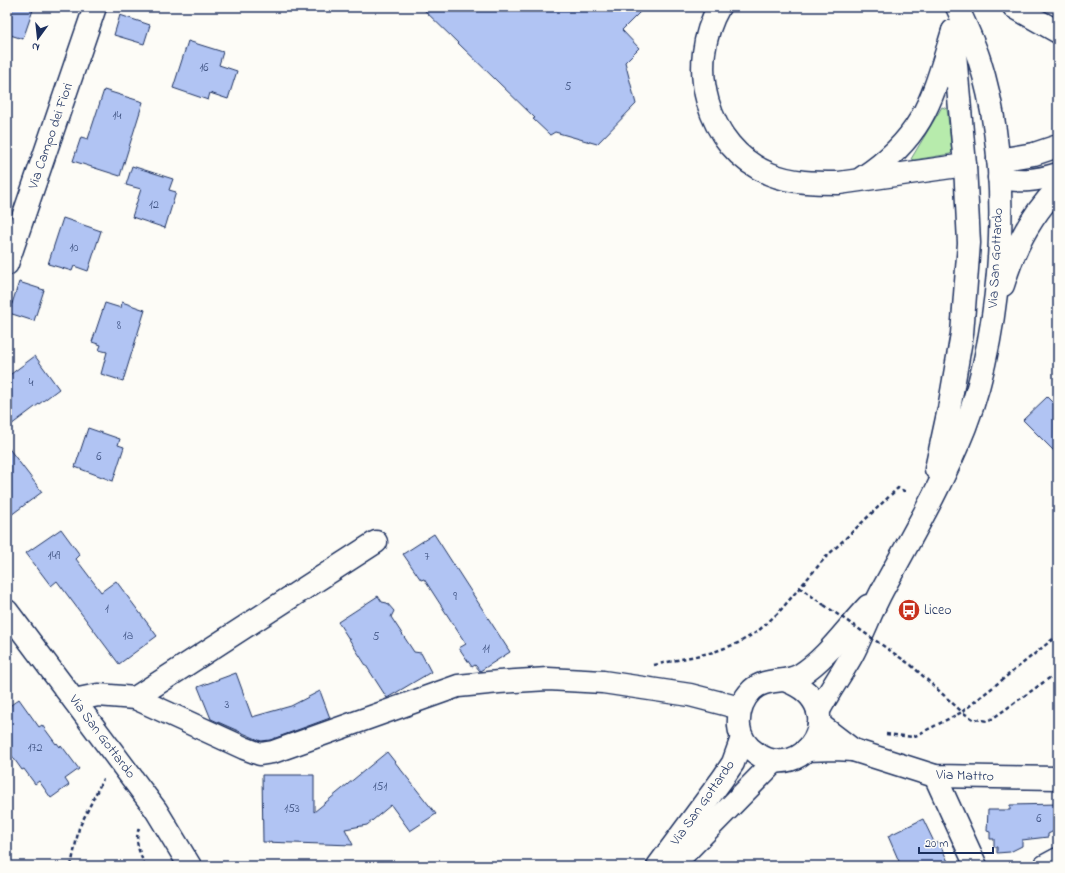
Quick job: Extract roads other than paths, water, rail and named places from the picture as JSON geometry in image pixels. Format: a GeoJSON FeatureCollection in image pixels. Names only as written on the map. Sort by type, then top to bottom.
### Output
{"type":"FeatureCollection","features":[{"type":"Feature","properties":{"kind":"main road","name":"Via Campo dei Fiori"},"geometry":{"type":"LineString","coordinates":[[7,264],[94,7]]}},
{"type":"Feature","properties":{"kind":"main road"},"geometry":{"type":"LineString","coordinates":[[720,7],[709,31],[702,66],[703,82],[708,105],[728,141],[753,164],[769,173],[804,183],[859,180],[964,165],[999,169],[1020,181],[1036,181],[1058,174]]}},
{"type":"Feature","properties":{"kind":"main road","name":"Via San Gottardo"},"geometry":{"type":"LineString","coordinates":[[928,504],[949,409],[962,334],[968,243],[964,165],[950,7]]}},
{"type":"Feature","properties":{"kind":"main road","name":"Via San Gottardo"},"geometry":{"type":"LineString","coordinates":[[819,718],[830,689],[852,655],[882,590],[906,550],[947,467],[965,426],[982,373],[992,322],[999,244],[999,169],[988,95],[983,73],[972,41],[957,7]]}},
{"type":"Feature","properties":{"kind":"main road"},"geometry":{"type":"LineString","coordinates":[[1014,7],[1058,32]]}},
{"type":"Feature","properties":{"kind":"main road"},"geometry":{"type":"LineString","coordinates":[[859,180],[881,166],[899,150],[913,133],[929,104],[953,31]]}},
{"type":"Feature","properties":{"kind":"main road"},"geometry":{"type":"LineString","coordinates":[[999,169],[1034,154],[1058,146]]}},
{"type":"Feature","properties":{"kind":"main road"},"geometry":{"type":"LineString","coordinates":[[992,322],[1007,272],[1021,238],[1033,217],[1058,188]]}},
{"type":"Feature","properties":{"kind":"main road"},"geometry":{"type":"LineString","coordinates":[[135,698],[376,542]]}},
{"type":"Feature","properties":{"kind":"main road","name":"Via San Gottardo"},"geometry":{"type":"LineString","coordinates":[[787,681],[800,675],[823,655],[882,590]]}},
{"type":"Feature","properties":{"kind":"main road","name":"Via San Gottardo"},"geometry":{"type":"LineString","coordinates":[[7,611],[156,810],[190,866]]}},
{"type":"Feature","properties":{"kind":"main road"},"geometry":{"type":"LineString","coordinates":[[74,700],[98,695],[135,698],[260,754],[273,752],[458,686],[548,679],[596,681],[690,694],[740,708]]}},
{"type":"Feature","properties":{"kind":"main road"},"geometry":{"type":"LineString","coordinates":[[775,680],[787,681],[798,685],[808,692],[814,701],[819,718],[815,738],[806,750],[791,759],[775,761],[762,757],[750,749],[742,738],[739,723],[740,708],[746,697],[754,689],[764,683],[775,680]]}},
{"type":"Feature","properties":{"kind":"main road","name":"Via Mattro"},"geometry":{"type":"LineString","coordinates":[[819,718],[853,750]]}},
{"type":"Feature","properties":{"kind":"main road","name":"Via San Gottardo"},"geometry":{"type":"LineString","coordinates":[[658,866],[733,763],[742,738]]}},
{"type":"Feature","properties":{"kind":"main road","name":"Via Mattro"},"geometry":{"type":"LineString","coordinates":[[806,750],[853,750],[934,776],[1058,778]]}},
{"type":"Feature","properties":{"kind":"main road","name":"Via San Gottardo"},"geometry":{"type":"LineString","coordinates":[[672,866],[775,761]]}},
{"type":"Feature","properties":{"kind":"main road"},"geometry":{"type":"LineString","coordinates":[[934,776],[976,866]]}},
{"type":"Feature","properties":{"kind":"main road"},"geometry":{"type":"LineString","coordinates":[[1045,866],[1058,859]]}},
{"type":"Feature","properties":{"kind":"place","name":"Liceo"},"geometry":{"type":"Point","coordinates":[909,610]}}]}
